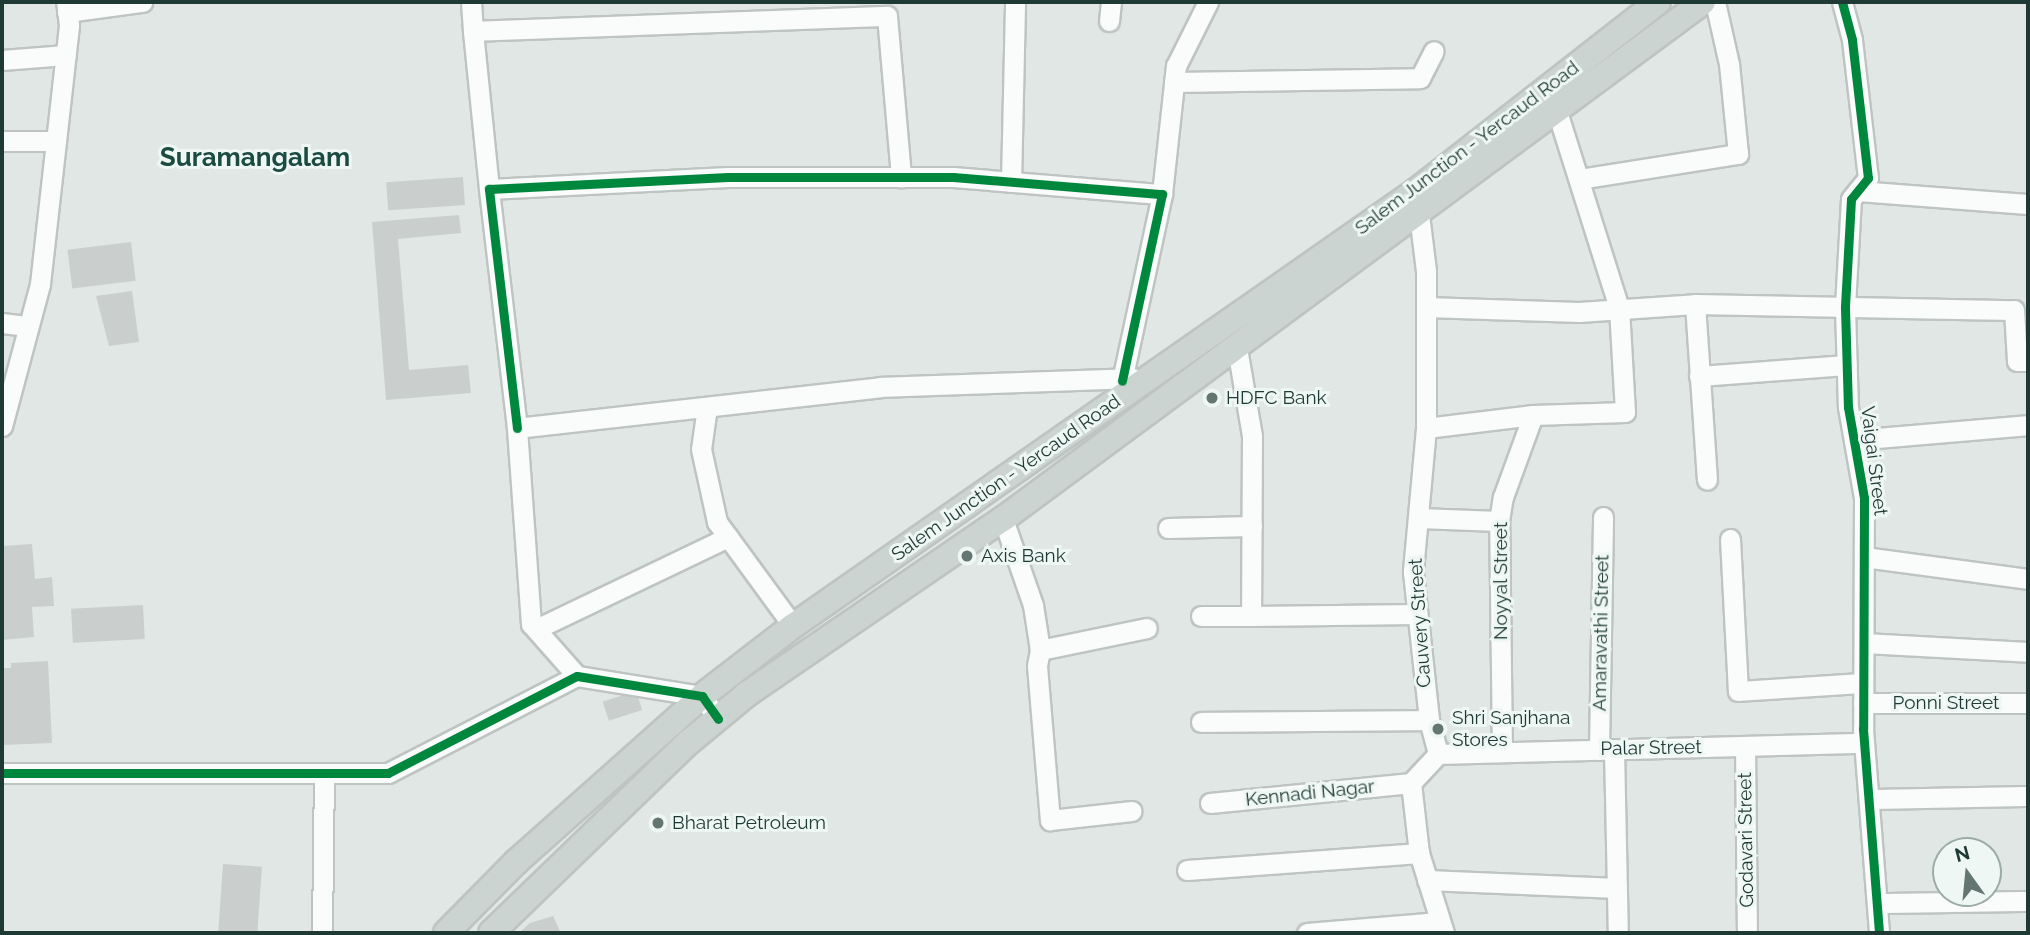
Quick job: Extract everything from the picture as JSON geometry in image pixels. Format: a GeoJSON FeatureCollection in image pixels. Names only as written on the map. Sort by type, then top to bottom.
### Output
{"type":"FeatureCollection","features":[{"type":"Feature","properties":{"kind":"main road","name":"Salem Junction - Yercaud Road"},"geometry":{"type":"LineString","coordinates":[[446,933],[516,862],[702,696],[793,625],[1416,191],[1658,2]]}},
{"type":"Feature","properties":{"kind":"main road"},"geometry":{"type":"LineString","coordinates":[[491,933],[718,719],[1003,519],[1703,2]]}},
{"type":"Feature","properties":{"kind":"main road"},"geometry":{"type":"LineString","coordinates":[[1154,374],[1165,401]]}},
{"type":"Feature","properties":{"kind":"street"},"geometry":{"type":"LineString","coordinates":[[2,426],[40,284],[66,55],[66,7],[142,2]]}},
{"type":"Feature","properties":{"kind":"street"},"geometry":{"type":"LineString","coordinates":[[471,2],[489,189],[517,428],[531,624],[577,676]]}},
{"type":"Feature","properties":{"kind":"street"},"geometry":{"type":"LineString","coordinates":[[1011,182],[1015,2]]}},
{"type":"Feature","properties":{"kind":"street"},"geometry":{"type":"LineString","coordinates":[[1122,381],[1162,194],[1176,66],[1208,2]]}},
{"type":"Feature","properties":{"kind":"street"},"geometry":{"type":"LineString","coordinates":[[1580,179],[1738,154],[1729,64],[1715,2]]}},
{"type":"Feature","properties":{"kind":"street","name":"Vaigai Street"},"geometry":{"type":"LineString","coordinates":[[1842,2],[1852,40],[1868,178],[1851,199],[1844,308],[1854,440],[1864,498],[1864,743],[1880,933]]}},
{"type":"Feature","properties":{"kind":"street"},"geometry":{"type":"LineString","coordinates":[[473,31],[888,9],[901,177]]}},
{"type":"Feature","properties":{"kind":"street"},"geometry":{"type":"LineString","coordinates":[[1174,82],[1420,78],[1434,51]]}},
{"type":"Feature","properties":{"kind":"street"},"geometry":{"type":"LineString","coordinates":[[2,60],[66,55]]}},
{"type":"Feature","properties":{"kind":"street"},"geometry":{"type":"LineString","coordinates":[[1426,428],[1533,415],[1625,412],[1619,308],[1557,111]]}},
{"type":"Feature","properties":{"kind":"street"},"geometry":{"type":"LineString","coordinates":[[2,141],[56,141]]}},
{"type":"Feature","properties":{"kind":"street"},"geometry":{"type":"LineString","coordinates":[[489,189],[728,177],[901,177],[1011,182],[1162,194]]}},
{"type":"Feature","properties":{"kind":"street"},"geometry":{"type":"LineString","coordinates":[[1857,191],[2028,204]]}},
{"type":"Feature","properties":{"kind":"street","name":"Cauvery Street"},"geometry":{"type":"LineString","coordinates":[[1419,214],[1426,307],[1426,428],[1413,572],[1429,720],[1438,754]]}},
{"type":"Feature","properties":{"kind":"street"},"geometry":{"type":"LineString","coordinates":[[1695,304],[1707,480]]}},
{"type":"Feature","properties":{"kind":"street"},"geometry":{"type":"LineString","coordinates":[[1426,307],[1579,312],[1695,304],[2014,310],[2017,361],[2028,361]]}},
{"type":"Feature","properties":{"kind":"street"},"geometry":{"type":"LineString","coordinates":[[2,323],[28,326]]}},
{"type":"Feature","properties":{"kind":"street"},"geometry":{"type":"LineString","coordinates":[[1237,348],[1252,436],[1251,616]]}},
{"type":"Feature","properties":{"kind":"street"},"geometry":{"type":"LineString","coordinates":[[1699,376],[1847,365]]}},
{"type":"Feature","properties":{"kind":"street"},"geometry":{"type":"LineString","coordinates":[[517,428],[880,387],[1122,381],[1154,374]]}},
{"type":"Feature","properties":{"kind":"street"},"geometry":{"type":"LineString","coordinates":[[707,407],[701,449],[717,522],[793,625]]}},
{"type":"Feature","properties":{"kind":"street","name":"Noyyal Street"},"geometry":{"type":"LineString","coordinates":[[1502,752],[1499,521],[1503,497],[1533,415]]}},
{"type":"Feature","properties":{"kind":"street"},"geometry":{"type":"LineString","coordinates":[[1854,440],[2028,425]]}},
{"type":"Feature","properties":{"kind":"street","name":"Amaravathi Street"},"geometry":{"type":"LineString","coordinates":[[1603,517],[1606,750],[1618,933]]}},
{"type":"Feature","properties":{"kind":"street"},"geometry":{"type":"LineString","coordinates":[[1418,518],[1499,521]]}},
{"type":"Feature","properties":{"kind":"street"},"geometry":{"type":"LineString","coordinates":[[1003,519],[1033,605],[1040,650],[1037,666],[1051,820],[1132,811]]}},
{"type":"Feature","properties":{"kind":"street"},"geometry":{"type":"LineString","coordinates":[[1168,528],[1252,526]]}},
{"type":"Feature","properties":{"kind":"street"},"geometry":{"type":"LineString","coordinates":[[536,629],[728,537]]}},
{"type":"Feature","properties":{"kind":"street"},"geometry":{"type":"LineString","coordinates":[[1730,539],[1738,691],[1863,683]]}},
{"type":"Feature","properties":{"kind":"street"},"geometry":{"type":"LineString","coordinates":[[1864,557],[2028,579]]}},
{"type":"Feature","properties":{"kind":"street"},"geometry":{"type":"LineString","coordinates":[[1201,616],[1417,614]]}},
{"type":"Feature","properties":{"kind":"street"},"geometry":{"type":"LineString","coordinates":[[1040,650],[1147,628]]}},
{"type":"Feature","properties":{"kind":"street"},"geometry":{"type":"LineString","coordinates":[[1864,643],[2028,652]]}},
{"type":"Feature","properties":{"kind":"street"},"geometry":{"type":"LineString","coordinates":[[2,773],[388,773],[577,676],[702,696],[718,719]]}},
{"type":"Feature","properties":{"kind":"street","name":"Ponni Street"},"geometry":{"type":"LineString","coordinates":[[1863,703],[2028,703]]}},
{"type":"Feature","properties":{"kind":"street"},"geometry":{"type":"LineString","coordinates":[[1201,722],[1429,720]]}},
{"type":"Feature","properties":{"kind":"street","name":"Palar Street"},"geometry":{"type":"LineString","coordinates":[[1438,754],[1864,743]]}},
{"type":"Feature","properties":{"kind":"street","name":"Godavari Street"},"geometry":{"type":"LineString","coordinates":[[1745,746],[1747,933]]}},
{"type":"Feature","properties":{"kind":"street"},"geometry":{"type":"LineString","coordinates":[[1307,933],[1442,928],[1419,853],[1411,783],[1438,754]]}},
{"type":"Feature","properties":{"kind":"street"},"geometry":{"type":"LineString","coordinates":[[323,933],[324,774]]}},
{"type":"Feature","properties":{"kind":"street","name":"Kennadi Nagar"},"geometry":{"type":"LineString","coordinates":[[1210,803],[1411,783]]}},
{"type":"Feature","properties":{"kind":"street"},"geometry":{"type":"LineString","coordinates":[[1870,799],[2028,796]]}},
{"type":"Feature","properties":{"kind":"street"},"geometry":{"type":"LineString","coordinates":[[1187,870],[1419,853]]}},
{"type":"Feature","properties":{"kind":"street"},"geometry":{"type":"LineString","coordinates":[[1427,880],[1617,888]]}},
{"type":"Feature","properties":{"kind":"street"},"geometry":{"type":"LineString","coordinates":[[1878,904],[2028,901]]}},
{"type":"Feature","properties":{"kind":"building"},"geometry":{"type":"Polygon","coordinates":[[[463,177],[465,205],[388,210],[386,182],[463,177]]]}},
{"type":"Feature","properties":{"kind":"building"},"geometry":{"type":"Polygon","coordinates":[[[459,215],[461,233],[398,239],[409,370],[468,365],[471,393],[386,400],[372,222],[459,215]]]}},
{"type":"Feature","properties":{"kind":"building"},"geometry":{"type":"Polygon","coordinates":[[[131,242],[136,281],[72,289],[67,250],[131,242]]]}},
{"type":"Feature","properties":{"kind":"building"},"geometry":{"type":"Polygon","coordinates":[[[132,291],[139,342],[109,346],[96,296],[132,291]]]}},
{"type":"Feature","properties":{"kind":"building"},"geometry":{"type":"Polygon","coordinates":[[[32,544],[35,579],[52,577],[54,606],[32,607],[34,637],[2,640],[2,546],[32,544]]]}},
{"type":"Feature","properties":{"kind":"building"},"geometry":{"type":"Polygon","coordinates":[[[143,605],[145,639],[73,643],[71,609],[143,605]]]}},
{"type":"Feature","properties":{"kind":"building"},"geometry":{"type":"Polygon","coordinates":[[[48,661],[52,743],[2,745],[2,668],[11,668],[11,663],[48,661]]]}},
{"type":"Feature","properties":{"kind":"building"},"geometry":{"type":"Polygon","coordinates":[[[636,691],[642,710],[609,721],[603,702],[636,691]]]}},
{"type":"Feature","properties":{"kind":"building"},"geometry":{"type":"Polygon","coordinates":[[[223,864],[262,867],[257,933],[218,933],[223,864]]]}},
{"type":"Feature","properties":{"kind":"building"},"geometry":{"type":"Polygon","coordinates":[[[553,916],[561,933],[519,933],[530,923],[553,916]]]}},
{"type":"Feature","properties":{"kind":"cycle path"},"geometry":{"type":"LineString","coordinates":[[1842,2],[1852,40],[1868,178],[1851,199],[1845,308],[1848,407],[1864,498],[1863,729],[1879,933]]}},
{"type":"Feature","properties":{"kind":"cycle path"},"geometry":{"type":"LineString","coordinates":[[517,428],[489,189],[728,177],[953,177],[1162,194],[1122,381]]}},
{"type":"Feature","properties":{"kind":"cycle path"},"geometry":{"type":"LineString","coordinates":[[2,773],[388,773],[577,676],[702,696],[718,719]]}},
{"type":"Feature","properties":{"kind":"place","name":"HDFC Bank"},"geometry":{"type":"Point","coordinates":[1212,398]}},
{"type":"Feature","properties":{"kind":"place","name":"Axis Bank"},"geometry":{"type":"Point","coordinates":[967,556]}},
{"type":"Feature","properties":{"kind":"place","name":"Shri Sanjhana Stores"},"geometry":{"type":"Point","coordinates":[1438,729]}},
{"type":"Feature","properties":{"kind":"place","name":"Bharat Petroleum"},"geometry":{"type":"Point","coordinates":[658,823]}},
{"type":"Feature","properties":{"kind":"district","name":"Suramangalam"},"geometry":{"type":"Point","coordinates":[255,158]}}]}
